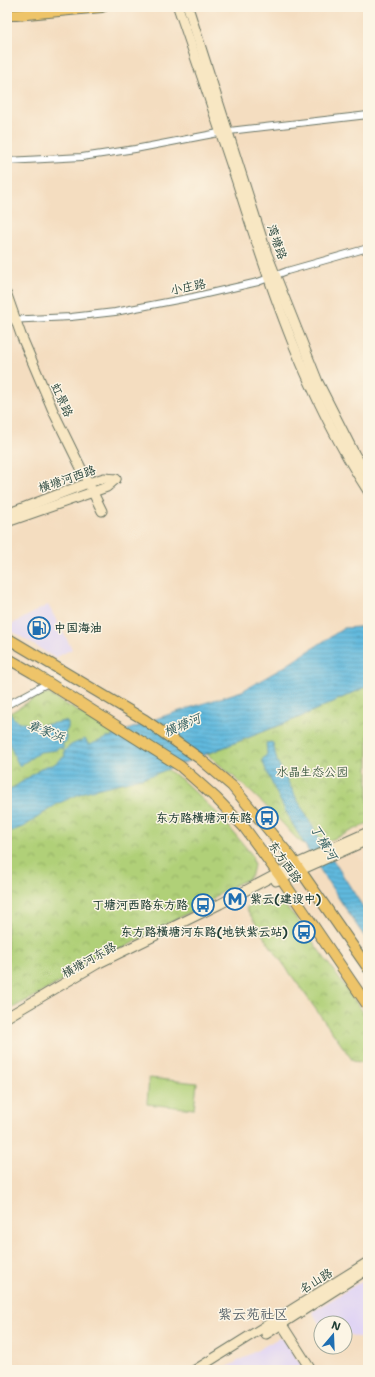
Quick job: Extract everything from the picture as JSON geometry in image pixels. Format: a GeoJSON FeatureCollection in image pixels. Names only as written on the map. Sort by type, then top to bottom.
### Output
{"type":"FeatureCollection","features":[{"type":"Feature","properties":{"kind":"main road"},"geometry":{"type":"LineString","coordinates":[[7,15],[102,7]]}},
{"type":"Feature","properties":{"kind":"main road","name":"东方西路"},"geometry":{"type":"LineString","coordinates":[[7,638],[145,720],[198,758],[232,786],[298,867],[368,968]]}},
{"type":"Feature","properties":{"kind":"main road"},"geometry":{"type":"LineString","coordinates":[[7,658],[48,682]]}},
{"type":"Feature","properties":{"kind":"main road","name":"东方西路"},"geometry":{"type":"LineString","coordinates":[[48,682],[180,766],[216,798],[244,827],[368,1006]]}},
{"type":"Feature","properties":{"kind":"street"},"geometry":{"type":"LineString","coordinates":[[178,7],[224,132]]}},
{"type":"Feature","properties":{"kind":"street","name":"湾塘路"},"geometry":{"type":"LineString","coordinates":[[188,7],[224,132],[268,254],[272,277],[318,382],[355,455],[368,476]]}},
{"type":"Feature","properties":{"kind":"street"},"geometry":{"type":"LineString","coordinates":[[7,161],[82,157],[135,149],[224,132],[368,115]]}},
{"type":"Feature","properties":{"kind":"street","name":"小庄路"},"geometry":{"type":"LineString","coordinates":[[11,320],[115,312],[193,297],[258,282],[368,248]]}},
{"type":"Feature","properties":{"kind":"street"},"geometry":{"type":"LineString","coordinates":[[272,277],[290,337],[322,408],[348,459],[368,491]]}},
{"type":"Feature","properties":{"kind":"street","name":"虹景路"},"geometry":{"type":"LineString","coordinates":[[7,295],[11,320],[102,511]]}},
{"type":"Feature","properties":{"kind":"street","name":"横塘河西路"},"geometry":{"type":"LineString","coordinates":[[7,514],[104,478],[116,480],[106,487],[7,522]]}},
{"type":"Feature","properties":{"kind":"street"},"geometry":{"type":"LineString","coordinates":[[9,704],[48,682]]}},
{"type":"Feature","properties":{"kind":"street"},"geometry":{"type":"LineString","coordinates":[[334,851],[368,832]]}},
{"type":"Feature","properties":{"kind":"street"},"geometry":{"type":"LineString","coordinates":[[334,851],[368,840]]}},
{"type":"Feature","properties":{"kind":"street","name":"横塘河东路"},"geometry":{"type":"LineString","coordinates":[[7,1016],[97,964],[220,904],[334,851]]}},
{"type":"Feature","properties":{"kind":"street","name":"横塘河东路"},"geometry":{"type":"LineString","coordinates":[[7,1021],[98,968],[221,907],[279,876]]}},
{"type":"Feature","properties":{"kind":"street","name":"名山路"},"geometry":{"type":"LineString","coordinates":[[206,1370],[368,1262]]}},
{"type":"Feature","properties":{"kind":"street","name":"名山路"},"geometry":{"type":"LineString","coordinates":[[195,1370],[280,1322],[368,1269]]}},
{"type":"Feature","properties":{"kind":"street"},"geometry":{"type":"LineString","coordinates":[[280,1322],[311,1370]]}},
{"type":"Feature","properties":{"kind":"shaded area"},"geometry":{"type":"Polygon","coordinates":[[[48,605],[72,649],[55,658],[7,628],[48,605]]]}},
{"type":"Feature","properties":{"kind":"shaded area"},"geometry":{"type":"Polygon","coordinates":[[[368,1277],[368,1341],[353,1336],[353,1315],[314,1315],[312,1312],[368,1277]]]}},
{"type":"Feature","properties":{"kind":"shaded area"},"geometry":{"type":"Polygon","coordinates":[[[279,1338],[284,1340],[304,1370],[222,1370],[279,1338]]]}},
{"type":"Feature","properties":{"kind":"green space","name":"水晶生态公园"},"geometry":{"type":"Polygon","coordinates":[[[368,686],[368,823],[338,837],[314,845],[304,844],[295,837],[257,797],[207,754],[298,718],[368,686]]]}},
{"type":"Feature","properties":{"kind":"green space"},"geometry":{"type":"Polygon","coordinates":[[[49,694],[109,730],[181,779],[220,816],[252,855],[254,865],[252,874],[248,879],[222,891],[210,901],[7,1011],[7,715],[38,696],[49,694]]]}},
{"type":"Feature","properties":{"kind":"green space"},"geometry":{"type":"Polygon","coordinates":[[[260,901],[271,901],[278,903],[293,914],[368,1019],[368,1063],[353,1061],[264,937],[246,908],[260,901]]]}},
{"type":"Feature","properties":{"kind":"green space"},"geometry":{"type":"Polygon","coordinates":[[[149,1078],[197,1083],[194,1109],[147,1104],[149,1078]]]}},
{"type":"Feature","properties":{"kind":"water","name":"横塘河"},"geometry":{"type":"Polygon","coordinates":[[[368,624],[368,686],[298,718],[153,775],[84,792],[57,804],[25,826],[12,831],[7,830],[7,792],[45,766],[53,765],[65,756],[64,751],[71,745],[85,739],[89,745],[161,717],[242,691],[284,667],[344,628],[359,627],[368,624]]]}},
{"type":"Feature","properties":{"kind":"water","name":"章家浜"},"geometry":{"type":"Polygon","coordinates":[[[7,707],[15,719],[22,723],[40,725],[65,721],[68,723],[68,728],[65,733],[67,741],[62,744],[64,747],[62,749],[59,747],[56,750],[40,752],[19,766],[7,739],[7,707]]]}},
{"type":"Feature","properties":{"kind":"water"},"geometry":{"type":"Polygon","coordinates":[[[266,743],[273,743],[277,761],[298,801],[318,836],[368,915],[368,942],[310,854],[272,784],[262,760],[267,754],[266,743]]]}},
{"type":"Feature","properties":{"kind":"place","name":"中国海油"},"geometry":{"type":"Point","coordinates":[39,628]}},
{"type":"Feature","properties":{"kind":"place","name":"东方路横塘河东路"},"geometry":{"type":"Point","coordinates":[267,818]}},
{"type":"Feature","properties":{"kind":"place","name":"紫云(建设中)"},"geometry":{"type":"Point","coordinates":[235,899]}},
{"type":"Feature","properties":{"kind":"place","name":"丁塘河西路东方路"},"geometry":{"type":"Point","coordinates":[203,905]}},
{"type":"Feature","properties":{"kind":"place","name":"东方路横塘河东路(地铁紫云站)"},"geometry":{"type":"Point","coordinates":[304,932]}},
{"type":"Feature","properties":{"kind":"district","name":"紫云苑社区"},"geometry":{"type":"Point","coordinates":[253,1314]}},
{"type":"Feature","properties":{"kind":"water label","name":"丁横河"},"geometry":{"type":"Point","coordinates":[324,842]}}]}
